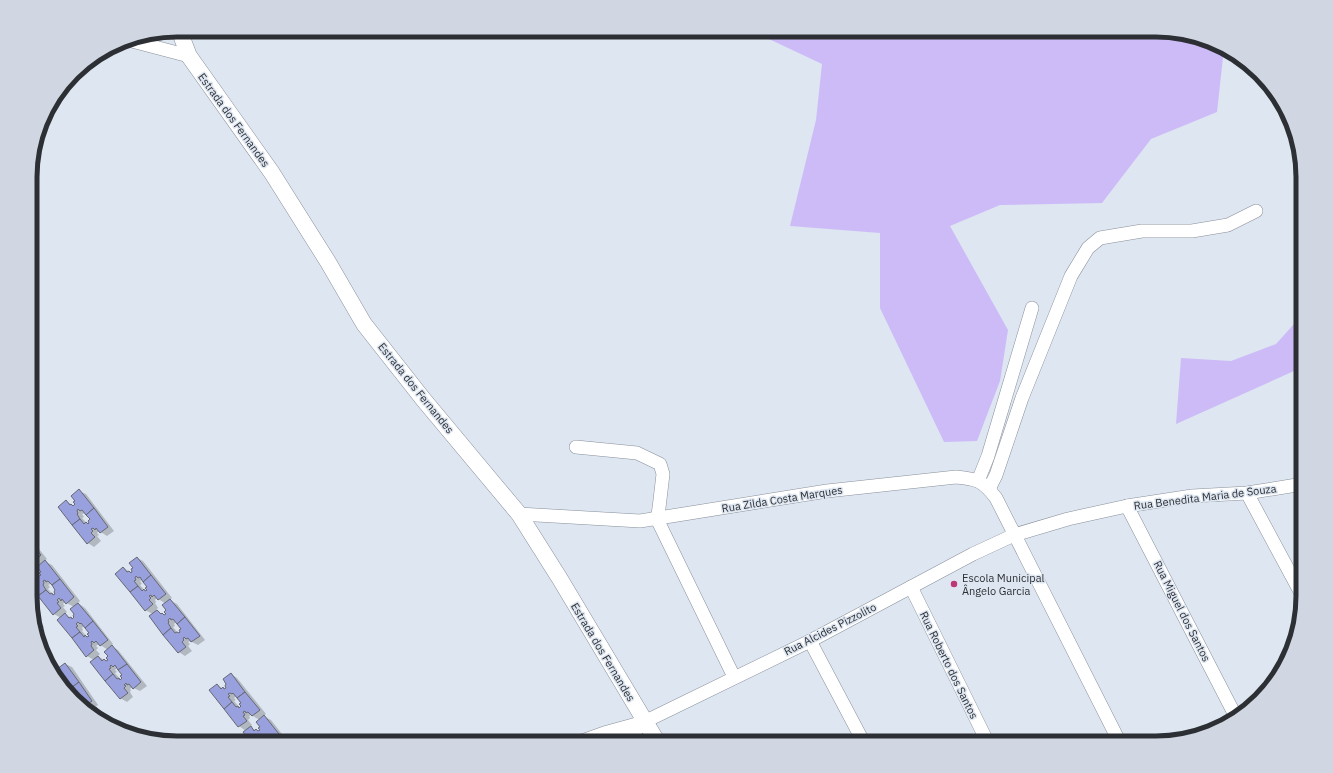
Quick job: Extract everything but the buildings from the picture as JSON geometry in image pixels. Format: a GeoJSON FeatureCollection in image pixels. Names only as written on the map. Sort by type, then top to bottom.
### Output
{"type":"FeatureCollection","features":[{"type":"Feature","properties":{"kind":"main road","name":"Estrada dos Fernandes"},"geometry":{"type":"LineString","coordinates":[[182,37],[189,56],[272,173],[328,262],[364,324],[423,399],[519,514],[560,579],[653,736]]}},
{"type":"Feature","properties":{"kind":"street"},"geometry":{"type":"LineString","coordinates":[[138,43],[189,56]]}},
{"type":"Feature","properties":{"kind":"street"},"geometry":{"type":"LineString","coordinates":[[989,489],[996,476],[1022,398],[1071,276],[1088,248],[1100,238],[1142,231],[1192,231],[1228,224],[1256,211]]}},
{"type":"Feature","properties":{"kind":"street"},"geometry":{"type":"LineString","coordinates":[[978,481],[988,456],[1032,308]]}},
{"type":"Feature","properties":{"kind":"street"},"geometry":{"type":"LineString","coordinates":[[576,447],[637,454],[660,464],[664,474],[657,519],[734,677]]}},
{"type":"Feature","properties":{"kind":"street","name":"Rua Zilda Costa Marques"},"geometry":{"type":"LineString","coordinates":[[519,514],[640,521],[827,491],[956,477],[970,478],[984,484],[996,498],[1116,736]]}},
{"type":"Feature","properties":{"kind":"street","name":"Rua Benedita Maria de Souza"},"geometry":{"type":"LineString","coordinates":[[1014,535],[1068,519],[1127,506],[1192,496],[1247,493],[1296,485]]}},
{"type":"Feature","properties":{"kind":"street"},"geometry":{"type":"LineString","coordinates":[[1247,493],[1296,584]]}},
{"type":"Feature","properties":{"kind":"street","name":"Rua Miguel dos Santos"},"geometry":{"type":"LineString","coordinates":[[1127,506],[1233,712]]}},
{"type":"Feature","properties":{"kind":"street","name":"Rua Alcides Pizzolito"},"geometry":{"type":"LineString","coordinates":[[644,722],[810,641],[973,554],[1014,535]]}},
{"type":"Feature","properties":{"kind":"street","name":"Rua Roberto dos Santos"},"geometry":{"type":"LineString","coordinates":[[911,587],[985,736]]}},
{"type":"Feature","properties":{"kind":"street"},"geometry":{"type":"LineString","coordinates":[[810,641],[860,736]]}},
{"type":"Feature","properties":{"kind":"street"},"geometry":{"type":"LineString","coordinates":[[596,736],[644,722]]}},
{"type":"Feature","properties":{"kind":"street"},"geometry":{"type":"LineString","coordinates":[[631,736],[644,722]]}},
{"type":"Feature","properties":{"kind":"shaded area"},"geometry":{"type":"Polygon","coordinates":[[[765,37],[1156,37],[1174,38],[1192,42],[1223,55],[1217,112],[1151,139],[1102,203],[1000,205],[950,226],[1008,330],[1000,381],[977,441],[944,442],[880,308],[880,233],[790,226],[816,120],[822,64],[765,37]]]}},
{"type":"Feature","properties":{"kind":"shaded area"},"geometry":{"type":"Polygon","coordinates":[[[1296,322],[1296,370],[1176,424],[1181,358],[1231,361],[1276,344],[1296,322]]]}},
{"type":"Feature","properties":{"kind":"place","name":"Escola Municipal Ângelo Garcia"},"geometry":{"type":"Point","coordinates":[954,584]}}]}
